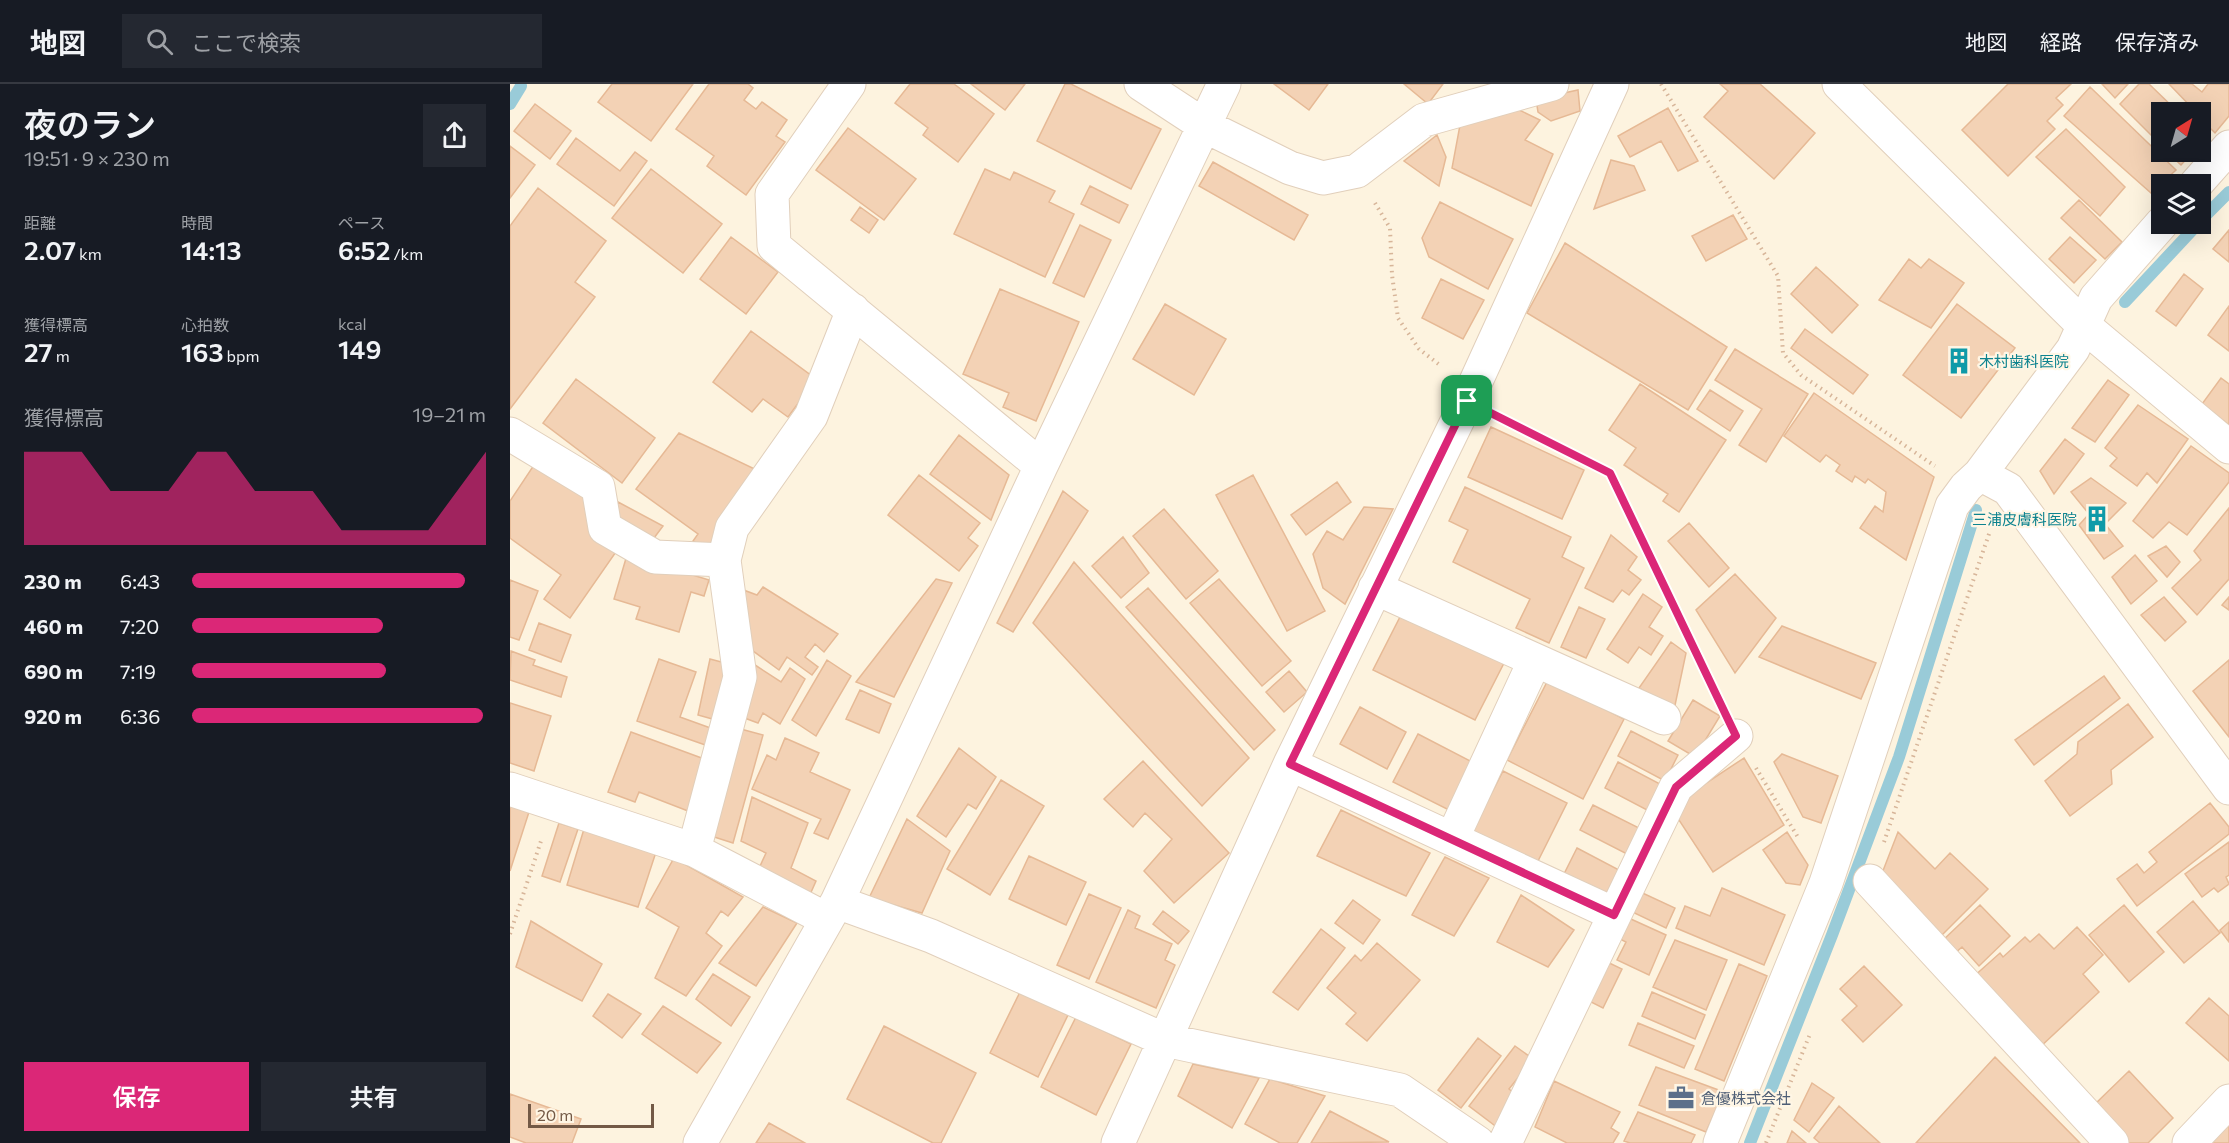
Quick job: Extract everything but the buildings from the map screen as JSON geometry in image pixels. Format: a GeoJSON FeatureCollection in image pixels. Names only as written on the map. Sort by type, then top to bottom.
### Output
{"type":"FeatureCollection","features":[{"type":"Feature","properties":{"kind":"street"},"geometry":{"type":"LineString","coordinates":[[849,84],[772,194],[774,246],[1041,466]]}},
{"type":"Feature","properties":{"kind":"street"},"geometry":{"type":"LineString","coordinates":[[1140,84],[1205,126],[1290,168],[1323,178],[1357,171],[1424,120],[1552,84]]}},
{"type":"Feature","properties":{"kind":"street"},"geometry":{"type":"LineString","coordinates":[[700,1143],[831,910],[1224,84]]}},
{"type":"Feature","properties":{"kind":"street"},"geometry":{"type":"LineString","coordinates":[[1118,1143],[1290,764],[1469,395],[1612,84]]}},
{"type":"Feature","properties":{"kind":"street"},"geometry":{"type":"LineString","coordinates":[[1839,84],[2083,325],[2229,447]]}},
{"type":"Feature","properties":{"kind":"street"},"geometry":{"type":"LineString","coordinates":[[2205,174],[2229,147]]}},
{"type":"Feature","properties":{"kind":"street"},"geometry":{"type":"LineString","coordinates":[[1720,1143],[1826,883],[1952,506],[2073,349],[2096,298],[2152,234]]}},
{"type":"Feature","properties":{"kind":"street"},"geometry":{"type":"LineString","coordinates":[[694,850],[740,676],[724,560],[732,528],[811,417],[853,310]]}},
{"type":"Feature","properties":{"kind":"street"},"geometry":{"type":"LineString","coordinates":[[510,434],[598,487],[605,528],[655,557],[724,560]]}},
{"type":"Feature","properties":{"kind":"street"},"geometry":{"type":"LineString","coordinates":[[1973,480],[2008,489],[2229,788]]}},
{"type":"Feature","properties":{"kind":"street"},"geometry":{"type":"LineString","coordinates":[[1375,588],[1664,718]]}},
{"type":"Feature","properties":{"kind":"street"},"geometry":{"type":"LineString","coordinates":[[1452,839],[1535,660]]}},
{"type":"Feature","properties":{"kind":"street"},"geometry":{"type":"LineString","coordinates":[[1506,1143],[1676,787],[1736,736]]}},
{"type":"Feature","properties":{"kind":"street"},"geometry":{"type":"LineString","coordinates":[[1290,764],[1614,915]]}},
{"type":"Feature","properties":{"kind":"street"},"geometry":{"type":"LineString","coordinates":[[510,789],[694,850],[831,910],[931,936],[1165,1040],[1400,1090],[1478,1143]]}},
{"type":"Feature","properties":{"kind":"street"},"geometry":{"type":"LineString","coordinates":[[1870,881],[2112,1143]]}},
{"type":"Feature","properties":{"kind":"street"},"geometry":{"type":"LineString","coordinates":[[2189,1143],[2229,1101]]}},
{"type":"Feature","properties":{"kind":"path"},"geometry":{"type":"LineString","coordinates":[[1660,84],[1778,276],[1783,353],[1801,375],[1973,480]]}},
{"type":"Feature","properties":{"kind":"path"},"geometry":{"type":"LineString","coordinates":[[1357,171],[1390,228],[1392,275],[1398,318],[1419,349],[1469,395],[1610,473],[1736,736],[1826,883]]}},
{"type":"Feature","properties":{"kind":"path"},"geometry":{"type":"LineString","coordinates":[[510,934],[554,803]]}},
{"type":"Feature","properties":{"kind":"waterway"},"geometry":{"type":"LineString","coordinates":[[510,104],[521,86]]}},
{"type":"Feature","properties":{"kind":"waterway"},"geometry":{"type":"LineString","coordinates":[[2211,210],[2229,192]]}},
{"type":"Feature","properties":{"kind":"waterway"},"geometry":{"type":"LineString","coordinates":[[2125,302],[2189,234]]}},
{"type":"Feature","properties":{"kind":"waterway"},"geometry":{"type":"LineString","coordinates":[[1750,1143],[1899,757],[1976,510]]}},
{"type":"Feature","properties":{"kind":"place","name":"木村歯科医院"},"geometry":{"type":"Point","coordinates":[1959,361]}},
{"type":"Feature","properties":{"kind":"place","name":"三浦皮膚科医院"},"geometry":{"type":"Point","coordinates":[2097,519]}},
{"type":"Feature","properties":{"kind":"place","name":"倉優株式会社"},"geometry":{"type":"Point","coordinates":[1681,1098]}},
{"type":"Feature","properties":{"kind":"route"},"geometry":{"type":"LineString","coordinates":[[1467,401],[1610,473],[1736,736],[1676,787],[1614,915],[1290,764],[1467,401]]}}]}
